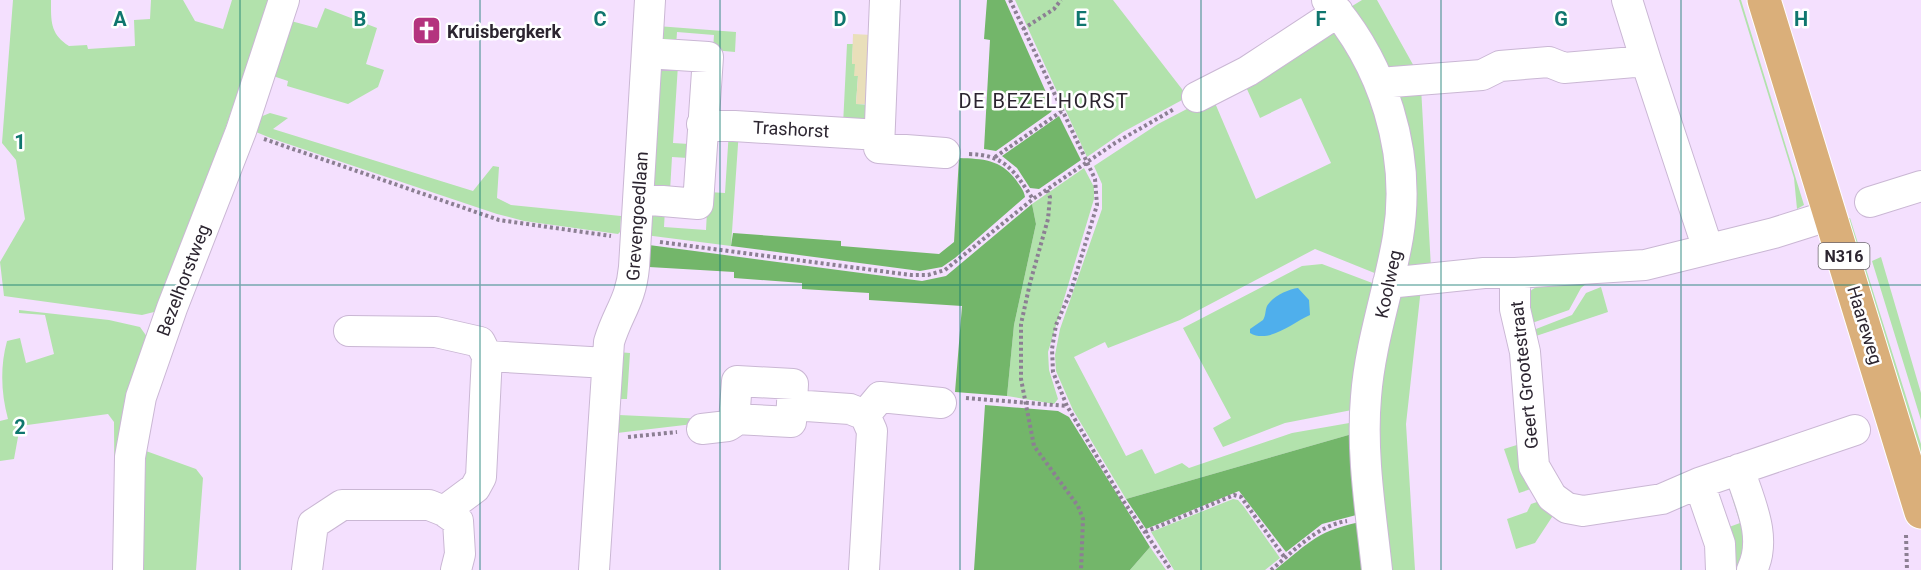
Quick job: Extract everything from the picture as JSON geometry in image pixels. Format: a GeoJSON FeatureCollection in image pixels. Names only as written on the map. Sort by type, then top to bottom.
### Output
{"type":"FeatureCollection","features":[{"type":"Feature","properties":{"kind":"main road","name":"Haareweg"},"geometry":{"type":"LineString","coordinates":[[1764,0],[1921,512]]}},
{"type":"Feature","properties":{"kind":"street","name":"Bezelhorstweg"},"geometry":{"type":"LineString","coordinates":[[128,570],[130,457],[141,397],[172,308],[241,131],[284,0]]}},
{"type":"Feature","properties":{"kind":"street","name":"Grevengoedlaan"},"geometry":{"type":"LineString","coordinates":[[594,570],[607,363],[614,326],[628,300],[632,286],[637,239],[650,0]]}},
{"type":"Feature","properties":{"kind":"street"},"geometry":{"type":"LineString","coordinates":[[885,0],[879,148],[945,153]]}},
{"type":"Feature","properties":{"kind":"street"},"geometry":{"type":"LineString","coordinates":[[1627,0],[1708,249]]}},
{"type":"Feature","properties":{"kind":"street","name":"Koolweg"},"geometry":{"type":"LineString","coordinates":[[1197,97],[1248,71],[1332,6],[1382,86],[1393,123],[1399,160],[1401,201],[1398,235],[1365,398],[1365,434],[1377,570]]}},
{"type":"Feature","properties":{"kind":"street"},"geometry":{"type":"LineString","coordinates":[[639,199],[698,204],[708,57],[647,53]]}},
{"type":"Feature","properties":{"kind":"street"},"geometry":{"type":"LineString","coordinates":[[1382,86],[1392,82],[1482,75],[1500,66],[1549,62],[1564,68],[1646,61]]}},
{"type":"Feature","properties":{"kind":"street","name":"Trashorst"},"geometry":{"type":"LineString","coordinates":[[702,124],[879,135]]}},
{"type":"Feature","properties":{"kind":"street"},"geometry":{"type":"LineString","coordinates":[[1870,202],[1921,186]]}},
{"type":"Feature","properties":{"kind":"street"},"geometry":{"type":"LineString","coordinates":[[1388,283],[1484,273],[1645,265],[1774,233],[1831,215]]}},
{"type":"Feature","properties":{"kind":"street","name":"Geert Grootestraat"},"geometry":{"type":"LineString","coordinates":[[1515,273],[1515,309],[1525,352],[1534,466],[1552,497],[1567,508],[1583,511],[1662,499],[1699,483],[1855,430]]}},
{"type":"Feature","properties":{"kind":"street"},"geometry":{"type":"LineString","coordinates":[[348,331],[436,332],[480,342],[487,356],[481,477],[475,488],[444,511]]}},
{"type":"Feature","properties":{"kind":"street"},"geometry":{"type":"LineString","coordinates":[[487,356],[607,363]]}},
{"type":"Feature","properties":{"kind":"street"},"geometry":{"type":"LineString","coordinates":[[865,415],[880,397],[941,403]]}},
{"type":"Feature","properties":{"kind":"street"},"geometry":{"type":"LineString","coordinates":[[702,429],[728,426],[735,419],[791,422],[792,405],[850,409],[865,415],[872,431],[864,570]]}},
{"type":"Feature","properties":{"kind":"street"},"geometry":{"type":"LineString","coordinates":[[1739,469],[1760,534],[1757,560],[1752,570]]}},
{"type":"Feature","properties":{"kind":"street"},"geometry":{"type":"LineString","coordinates":[[1699,483],[1720,544],[1721,570]]}},
{"type":"Feature","properties":{"kind":"street"},"geometry":{"type":"LineString","coordinates":[[308,570],[313,524],[342,505],[429,505],[444,511],[458,521],[460,554],[456,570]]}},
{"type":"Feature","properties":{"kind":"path"},"geometry":{"type":"LineString","coordinates":[[1010,0],[1095,179],[1097,205],[1071,291],[1056,325],[1052,349],[1053,372],[1067,406],[1171,570]]}},
{"type":"Feature","properties":{"kind":"path"},"geometry":{"type":"LineString","coordinates":[[1023,29],[1054,9],[1060,0]]}},
{"type":"Feature","properties":{"kind":"path"},"geometry":{"type":"LineString","coordinates":[[241,131],[499,220],[911,275],[928,275],[945,270],[1033,199],[1115,142],[1197,97]]}},
{"type":"Feature","properties":{"kind":"path"},"geometry":{"type":"LineString","coordinates":[[995,157],[1062,111]]}},
{"type":"Feature","properties":{"kind":"path"},"geometry":{"type":"LineString","coordinates":[[945,153],[995,157],[1014,172],[1033,199]]}},
{"type":"Feature","properties":{"kind":"path"},"geometry":{"type":"LineString","coordinates":[[1047,189],[1050,197],[1048,219],[1030,283],[1019,352],[1025,404],[1034,446],[1078,506],[1083,519],[1081,570]]}},
{"type":"Feature","properties":{"kind":"path"},"geometry":{"type":"LineString","coordinates":[[941,403],[955,397],[1067,406]]}},
{"type":"Feature","properties":{"kind":"path"},"geometry":{"type":"LineString","coordinates":[[601,440],[702,429]]}},
{"type":"Feature","properties":{"kind":"path"},"geometry":{"type":"LineString","coordinates":[[1145,532],[1234,495],[1241,497],[1285,558]]}},
{"type":"Feature","properties":{"kind":"path"},"geometry":{"type":"LineString","coordinates":[[1271,570],[1320,530],[1333,523],[1372,516]]}},
{"type":"Feature","properties":{"kind":"green space"},"geometry":{"type":"Polygon","coordinates":[[[13,0],[51,0],[52,21],[58,37],[69,46],[87,45],[88,49],[135,46],[134,20],[150,19],[151,0],[183,0],[195,21],[223,29],[232,0],[270,0],[162,310],[142,315],[4,296],[0,262],[25,219],[16,160],[2,143],[13,0]]]}},
{"type":"Feature","properties":{"kind":"green space"},"geometry":{"type":"Polygon","coordinates":[[[987,0],[1005,0],[1053,108],[1051,112],[996,151],[984,149],[990,40],[984,39],[987,0]]]}},
{"type":"Feature","properties":{"kind":"green space"},"geometry":{"type":"Polygon","coordinates":[[[1015,0],[1113,0],[1185,93],[1184,99],[1123,132],[1087,157],[1015,0]]]}},
{"type":"Feature","properties":{"kind":"green space"},"geometry":{"type":"Polygon","coordinates":[[[1362,0],[1377,0],[1416,70],[1386,74],[1349,8],[1362,0]]]}},
{"type":"Feature","properties":{"kind":"green space"},"geometry":{"type":"Polygon","coordinates":[[[1739,0],[1741,0],[1804,205],[1797,209],[1794,178],[1739,0]]]}},
{"type":"Feature","properties":{"kind":"green space"},"geometry":{"type":"Polygon","coordinates":[[[325,8],[377,28],[366,64],[384,70],[378,87],[348,104],[287,86],[288,81],[273,76],[291,21],[317,28],[325,8]]]}},
{"type":"Feature","properties":{"kind":"green space"},"geometry":{"type":"Polygon","coordinates":[[[1331,22],[1372,80],[1394,201],[1377,274],[1315,249],[1180,320],[1108,348],[1105,342],[1074,357],[1126,456],[1142,449],[1155,474],[1182,463],[1189,468],[1292,433],[1355,422],[1359,432],[1126,499],[1073,410],[1056,371],[1055,355],[1060,329],[1102,209],[1102,184],[1094,166],[1158,124],[1212,96],[1256,199],[1331,163],[1301,98],[1260,118],[1242,78],[1331,22]]]}},
{"type":"Feature","properties":{"kind":"green space"},"geometry":{"type":"Polygon","coordinates":[[[657,26],[736,32],[735,52],[713,50],[714,35],[677,32],[676,47],[663,43],[657,26]]]}},
{"type":"Feature","properties":{"kind":"green space"},"geometry":{"type":"Polygon","coordinates":[[[847,44],[853,44],[852,63],[855,64],[858,76],[856,104],[873,105],[867,121],[843,125],[847,44]]]}},
{"type":"Feature","properties":{"kind":"green space"},"geometry":{"type":"Polygon","coordinates":[[[678,65],[673,143],[689,144],[688,158],[672,157],[670,191],[655,187],[651,182],[660,70],[666,66],[678,65]]]}},
{"type":"Feature","properties":{"kind":"green space"},"geometry":{"type":"Polygon","coordinates":[[[1421,87],[1431,268],[1400,273],[1392,88],[1421,87]]]}},
{"type":"Feature","properties":{"kind":"green space"},"geometry":{"type":"Polygon","coordinates":[[[270,113],[288,118],[273,129],[473,191],[493,166],[499,167],[497,198],[511,205],[621,216],[620,232],[618,234],[524,221],[497,214],[273,139],[256,132],[260,117],[270,113]]]}},
{"type":"Feature","properties":{"kind":"green space"},"geometry":{"type":"Polygon","coordinates":[[[1059,116],[1081,160],[1039,189],[1030,188],[1017,168],[1002,156],[1059,116]]]}},
{"type":"Feature","properties":{"kind":"green space"},"geometry":{"type":"Polygon","coordinates":[[[729,130],[739,130],[731,246],[645,235],[651,214],[665,209],[664,227],[706,230],[708,192],[725,193],[729,130]]]}},
{"type":"Feature","properties":{"kind":"green space"},"geometry":{"type":"Polygon","coordinates":[[[959,158],[983,160],[1004,168],[1016,180],[1025,197],[942,267],[920,271],[731,246],[733,233],[841,241],[841,246],[939,254],[954,242],[959,158]]]}},
{"type":"Feature","properties":{"kind":"green space"},"geometry":{"type":"Polygon","coordinates":[[[1084,168],[1094,187],[1094,199],[1048,352],[1049,370],[1058,399],[1054,404],[1007,396],[1014,325],[1036,224],[1032,204],[1084,168]]]}},
{"type":"Feature","properties":{"kind":"green space"},"geometry":{"type":"Polygon","coordinates":[[[1032,204],[1036,224],[1014,325],[1007,396],[955,392],[962,306],[869,300],[869,293],[802,289],[802,283],[734,278],[734,272],[649,267],[649,245],[922,281],[946,276],[1032,204]]]}},
{"type":"Feature","properties":{"kind":"green space"},"geometry":{"type":"Polygon","coordinates":[[[1850,218],[1921,444],[1921,455],[1847,219],[1850,218]]]}},
{"type":"Feature","properties":{"kind":"green space"},"geometry":{"type":"Polygon","coordinates":[[[1881,257],[1921,393],[1921,420],[1872,261],[1881,257]]]}},
{"type":"Feature","properties":{"kind":"green space"},"geometry":{"type":"Polygon","coordinates":[[[1322,264],[1375,284],[1357,409],[1285,423],[1223,447],[1213,428],[1231,418],[1183,328],[1302,266],[1322,264]]]}},
{"type":"Feature","properties":{"kind":"green space"},"geometry":{"type":"Polygon","coordinates":[[[1553,282],[1587,283],[1581,288],[1569,310],[1532,323],[1525,297],[1537,286],[1553,282]]]}},
{"type":"Feature","properties":{"kind":"green space"},"geometry":{"type":"Polygon","coordinates":[[[1601,287],[1608,312],[1533,337],[1532,333],[1536,329],[1572,315],[1586,293],[1601,287]]]}},
{"type":"Feature","properties":{"kind":"green space"},"geometry":{"type":"Polygon","coordinates":[[[1421,288],[1406,424],[1415,570],[1383,570],[1370,424],[1391,295],[1421,288]]]}},
{"type":"Feature","properties":{"kind":"green space"},"geometry":{"type":"Polygon","coordinates":[[[19,310],[109,320],[140,327],[150,341],[115,570],[114,422],[108,414],[20,426],[14,459],[0,461],[0,421],[8,419],[2,380],[7,341],[20,338],[26,363],[54,354],[45,315],[19,313],[19,310]]]}},
{"type":"Feature","properties":{"kind":"green space"},"geometry":{"type":"Polygon","coordinates":[[[617,352],[630,353],[627,399],[615,399],[617,352]]]}},
{"type":"Feature","properties":{"kind":"green space"},"geometry":{"type":"Polygon","coordinates":[[[985,405],[1058,411],[1069,417],[1150,547],[1130,570],[974,570],[985,405]]]}},
{"type":"Feature","properties":{"kind":"green space"},"geometry":{"type":"Polygon","coordinates":[[[619,415],[727,420],[617,433],[619,415]]]}},
{"type":"Feature","properties":{"kind":"green space"},"geometry":{"type":"Polygon","coordinates":[[[1359,432],[1364,513],[1322,524],[1286,552],[1239,491],[1146,529],[1126,499],[1359,432]]]}},
{"type":"Feature","properties":{"kind":"green space"},"geometry":{"type":"Polygon","coordinates":[[[1520,444],[1534,488],[1519,493],[1504,449],[1520,444]]]}},
{"type":"Feature","properties":{"kind":"green space"},"geometry":{"type":"Polygon","coordinates":[[[146,451],[196,469],[203,478],[196,570],[141,570],[146,451]]]}},
{"type":"Feature","properties":{"kind":"green space"},"geometry":{"type":"Polygon","coordinates":[[[1727,482],[1752,532],[1746,570],[1727,570],[1721,530],[1740,523],[1727,482]]]}},
{"type":"Feature","properties":{"kind":"green space"},"geometry":{"type":"Polygon","coordinates":[[[1233,499],[1238,500],[1244,507],[1280,558],[1265,570],[1174,570],[1151,532],[1233,499]]]}},
{"type":"Feature","properties":{"kind":"green space"},"geometry":{"type":"Polygon","coordinates":[[[1543,500],[1554,514],[1535,543],[1516,549],[1507,519],[1527,512],[1531,504],[1543,500]]]}},
{"type":"Feature","properties":{"kind":"green space"},"geometry":{"type":"Polygon","coordinates":[[[1365,521],[1371,570],[1275,570],[1307,544],[1325,533],[1365,521]]]}},
{"type":"Feature","properties":{"kind":"green space"},"geometry":{"type":"Polygon","coordinates":[[[1150,547],[1166,570],[1130,570],[1150,547]]]}},
{"type":"Feature","properties":{"kind":"sand"},"geometry":{"type":"Polygon","coordinates":[[[853,34],[872,35],[868,104],[856,104],[858,76],[854,76],[855,64],[852,64],[853,34]]]}},
{"type":"Feature","properties":{"kind":"water"},"geometry":{"type":"Polygon","coordinates":[[[1298,288],[1309,300],[1310,315],[1273,334],[1257,336],[1250,333],[1250,329],[1263,320],[1267,306],[1276,297],[1298,288]]]}},
{"type":"Feature","properties":{"kind":"place","name":"Kruisbergkerk"},"geometry":{"type":"Point","coordinates":[426,31]}},
{"type":"Feature","properties":{"kind":"district","name":"DE BEZELHORST"},"geometry":{"type":"Point","coordinates":[1044,101]}}]}
